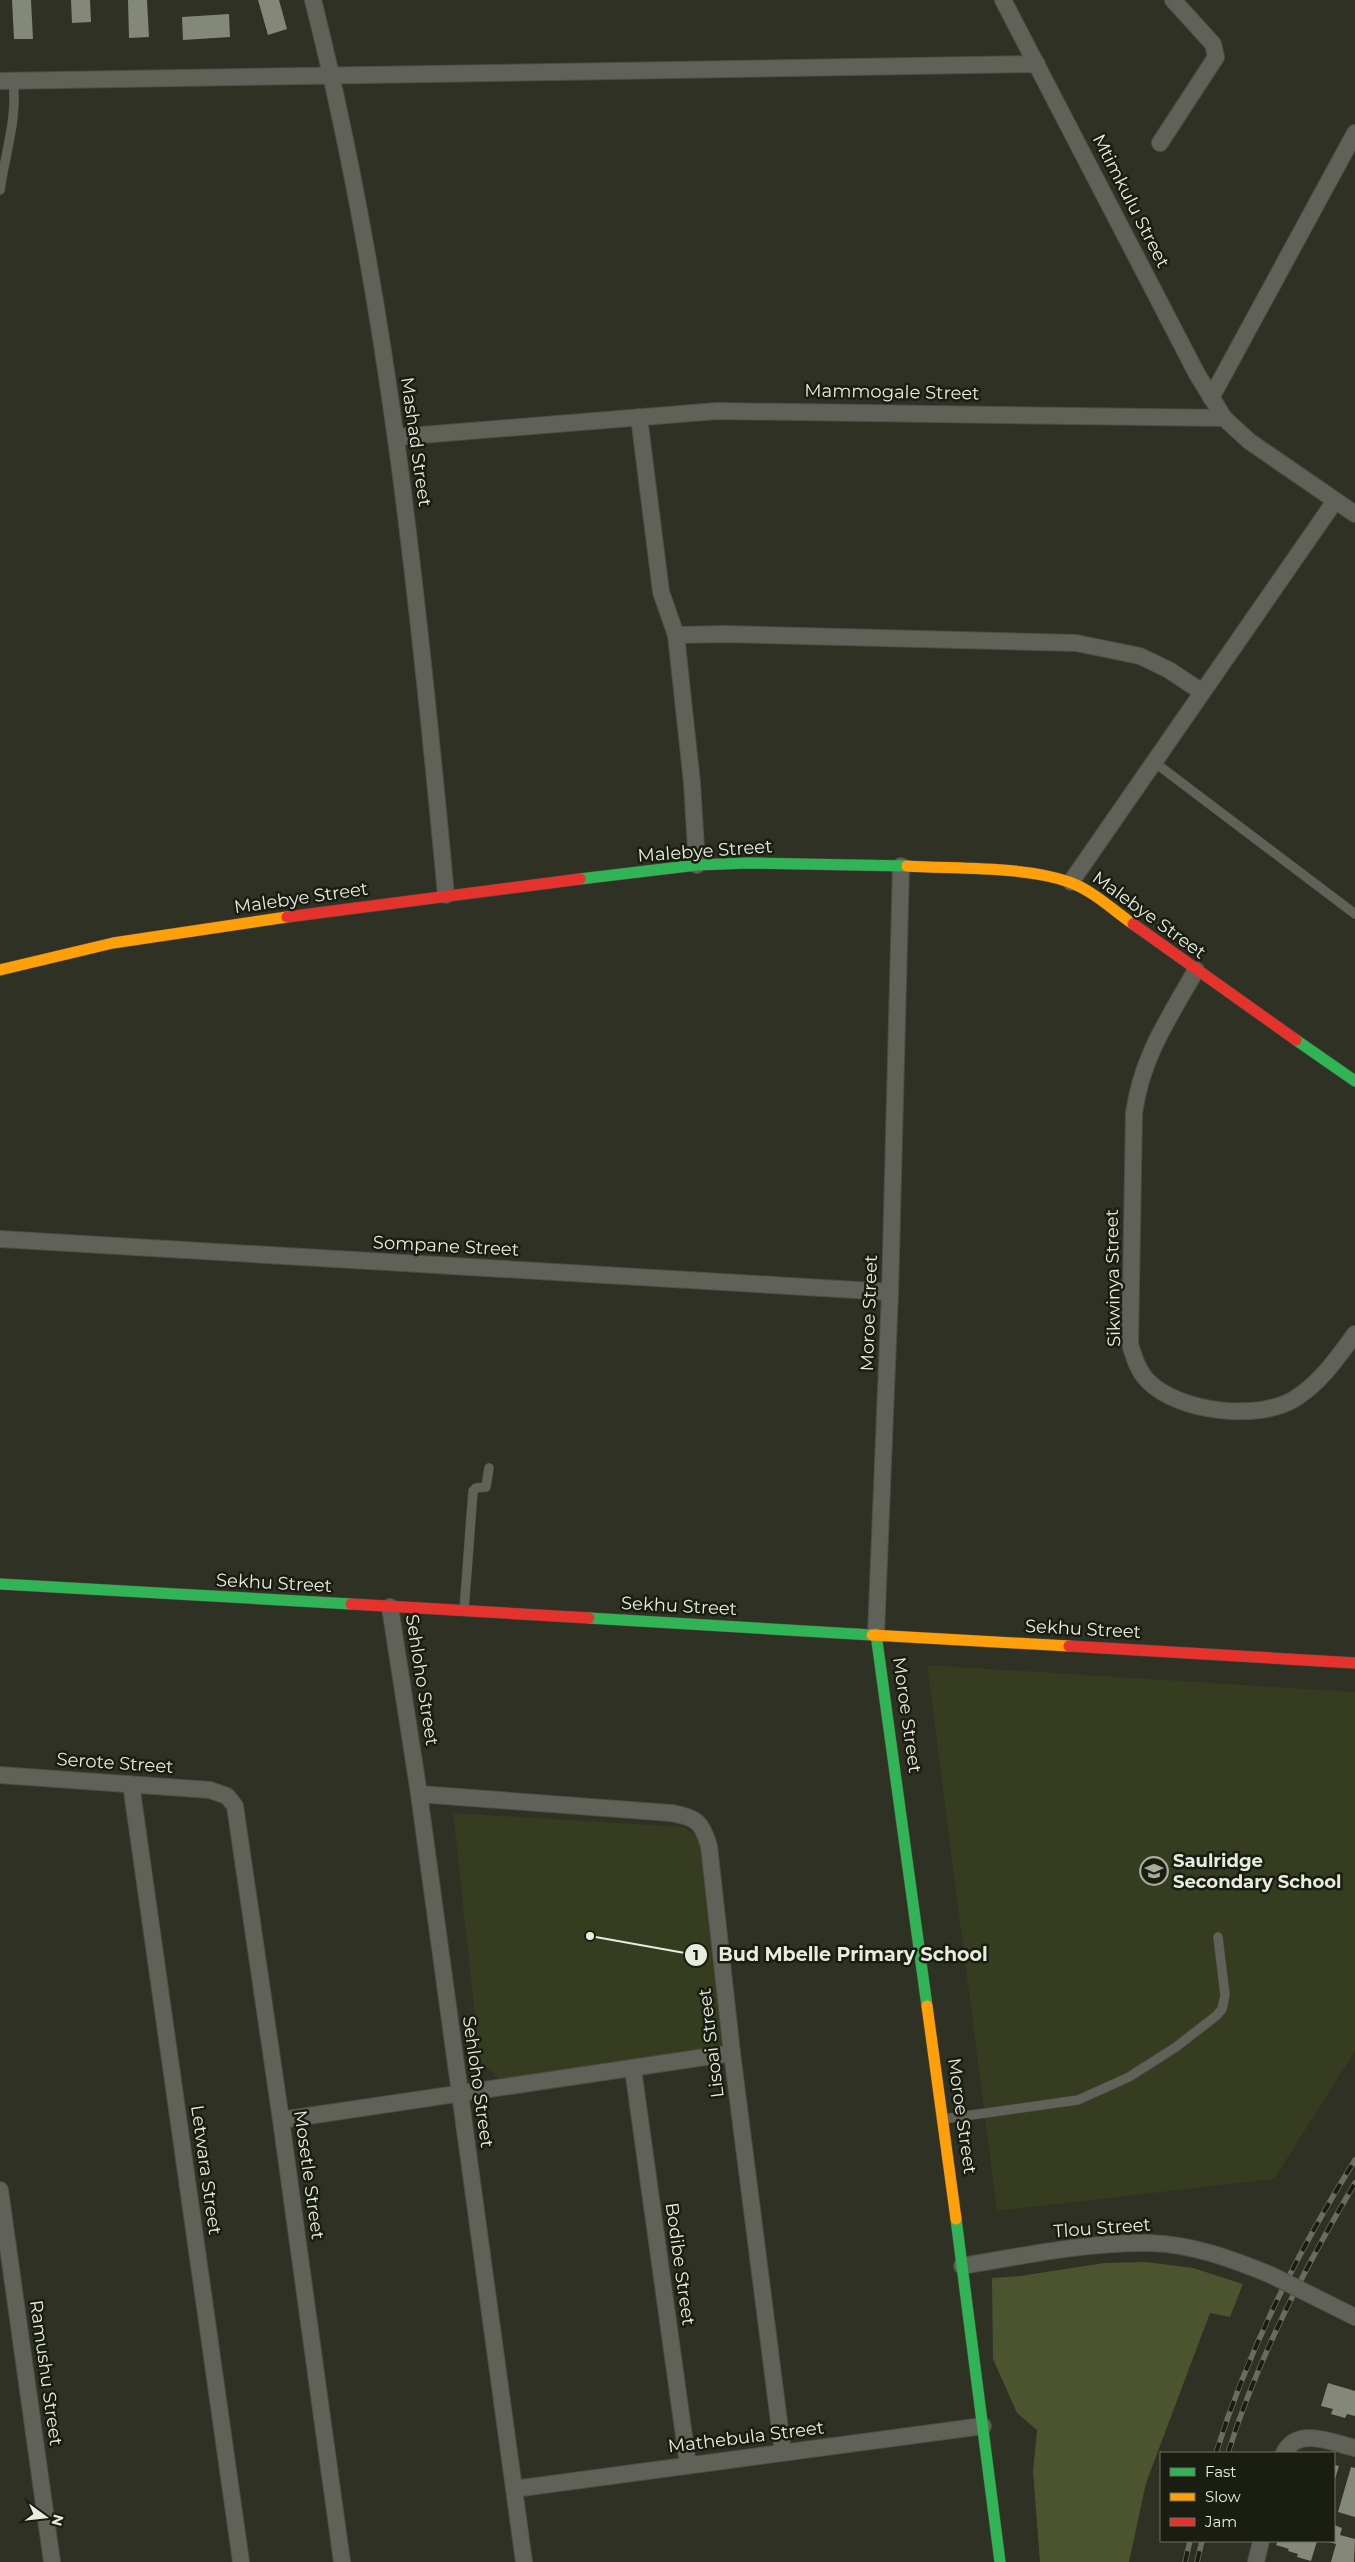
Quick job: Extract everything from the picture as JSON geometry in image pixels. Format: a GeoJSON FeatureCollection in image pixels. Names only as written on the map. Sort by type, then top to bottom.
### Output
{"type":"FeatureCollection","features":[{"type":"Feature","properties":{"kind":"street","name":"Mashad Street"},"geometry":{"type":"LineString","coordinates":[[313,0],[332,75],[397,437],[432,744],[446,895]]}},
{"type":"Feature","properties":{"kind":"street","name":"Mtimkulu Street"},"geometry":{"type":"LineString","coordinates":[[1003,0],[1211,398],[1224,418]]}},
{"type":"Feature","properties":{"kind":"street"},"geometry":{"type":"LineString","coordinates":[[1160,143],[1216,57],[1213,44],[1173,0]]}},
{"type":"Feature","properties":{"kind":"street"},"geometry":{"type":"LineString","coordinates":[[7,81],[1037,64]]}},
{"type":"Feature","properties":{"kind":"street"},"geometry":{"type":"LineString","coordinates":[[1211,398],[1355,134]]}},
{"type":"Feature","properties":{"kind":"street","name":"Mammogale Street"},"geometry":{"type":"LineString","coordinates":[[397,437],[717,410],[1224,418]]}},
{"type":"Feature","properties":{"kind":"street"},"geometry":{"type":"LineString","coordinates":[[639,417],[661,592],[676,635],[692,784],[697,865]]}},
{"type":"Feature","properties":{"kind":"street"},"geometry":{"type":"LineString","coordinates":[[1224,418],[1249,441],[1355,514]]}},
{"type":"Feature","properties":{"kind":"street"},"geometry":{"type":"LineString","coordinates":[[1072,882],[1335,502]]}},
{"type":"Feature","properties":{"kind":"street"},"geometry":{"type":"LineString","coordinates":[[676,635],[726,634],[1076,643],[1140,656],[1169,670],[1202,692]]}},
{"type":"Feature","properties":{"kind":"street","name":"Malebye Street"},"geometry":{"type":"LineString","coordinates":[[0,970],[113,943],[446,895],[697,865],[748,863],[900,866],[1041,874],[1072,882],[1113,909],[1196,970],[1355,1081]]}},
{"type":"Feature","properties":{"kind":"street","name":"Moroe Street"},"geometry":{"type":"LineString","coordinates":[[900,866],[890,1292],[876,1634],[962,2266],[1000,2562]]}},
{"type":"Feature","properties":{"kind":"street","name":"Sikwinya Street"},"geometry":{"type":"LineString","coordinates":[[1196,970],[1152,1046],[1138,1085],[1134,1113],[1130,1344],[1136,1364],[1147,1381],[1178,1401],[1243,1412],[1270,1408],[1294,1400],[1327,1372],[1355,1334]]}},
{"type":"Feature","properties":{"kind":"street","name":"Sompane Street"},"geometry":{"type":"LineString","coordinates":[[0,1239],[890,1292]]}},
{"type":"Feature","properties":{"kind":"street","name":"Sekhu Street"},"geometry":{"type":"LineString","coordinates":[[0,1584],[1355,1663]]}},
{"type":"Feature","properties":{"kind":"street","name":"Sehloho Street"},"geometry":{"type":"LineString","coordinates":[[390,1607],[419,1794],[524,2562]]}},
{"type":"Feature","properties":{"kind":"street","name":"Serote Street"},"geometry":{"type":"LineString","coordinates":[[0,1775],[210,1790],[227,1796]]}},
{"type":"Feature","properties":{"kind":"street","name":"Letwara Street"},"geometry":{"type":"LineString","coordinates":[[131,1784],[241,2562]]}},
{"type":"Feature","properties":{"kind":"street","name":"Lisoai Street"},"geometry":{"type":"LineString","coordinates":[[419,1794],[655,1811],[686,1815],[697,1821],[705,1832],[709,1846],[732,2053],[783,2453]]}},
{"type":"Feature","properties":{"kind":"street","name":"Mosetle Street"},"geometry":{"type":"LineString","coordinates":[[227,1796],[235,1806],[239,1823],[342,2562]]}},
{"type":"Feature","properties":{"kind":"street"},"geometry":{"type":"LineString","coordinates":[[281,2120],[732,2053]]}},
{"type":"Feature","properties":{"kind":"street","name":"Bodibe Street"},"geometry":{"type":"LineString","coordinates":[[632,2069],[688,2465]]}},
{"type":"Feature","properties":{"kind":"street","name":"Ramushu Street"},"geometry":{"type":"LineString","coordinates":[[0,2190],[52,2562]]}},
{"type":"Feature","properties":{"kind":"street","name":"Tlou Street"},"geometry":{"type":"LineString","coordinates":[[962,2266],[1038,2253],[1149,2243],[1226,2256],[1271,2275],[1355,2316]]}},
{"type":"Feature","properties":{"kind":"street","name":"Mathebula Street"},"geometry":{"type":"LineString","coordinates":[[514,2489],[983,2426]]}},
{"type":"Feature","properties":{"kind":"street"},"geometry":{"type":"LineString","coordinates":[[1285,2452],[1293,2442],[1302,2438],[1322,2440],[1355,2448]]}},
{"type":"Feature","properties":{"kind":"street"},"geometry":{"type":"LineString","coordinates":[[1256,2562],[1261,2542]]}},
{"type":"Feature","properties":{"kind":"lane"},"geometry":{"type":"LineString","coordinates":[[0,190],[14,116],[15,98],[7,81]]}},
{"type":"Feature","properties":{"kind":"lane"},"geometry":{"type":"LineString","coordinates":[[1154,762],[1355,914]]}},
{"type":"Feature","properties":{"kind":"lane"},"geometry":{"type":"LineString","coordinates":[[464,1611],[473,1491],[476,1488],[486,1486],[489,1468]]}},
{"type":"Feature","properties":{"kind":"lane"},"geometry":{"type":"LineString","coordinates":[[942,2119],[1078,2100],[1129,2077],[1176,2046],[1216,2016],[1222,2009],[1225,1995],[1218,1937]]}},
{"type":"Feature","properties":{"kind":"shaded area","name":"Saulridge Secondary School"},"geometry":{"type":"Polygon","coordinates":[[[927,1665],[1355,1692],[1355,2051],[1274,2179],[997,2211],[927,1665]]]}},
{"type":"Feature","properties":{"kind":"shaded area"},"geometry":{"type":"Polygon","coordinates":[[[453,1813],[684,1827],[699,1839],[728,2034],[715,2051],[501,2080],[480,2061],[453,1813]]]}},
{"type":"Feature","properties":{"kind":"shaded area"},"geometry":{"type":"Polygon","coordinates":[[[1146,2262],[1193,2268],[1243,2284],[1230,2317],[1210,2313],[1146,2483],[1129,2562],[1040,2562],[1033,2471],[1037,2430],[1017,2413],[993,2359],[992,2278],[1020,2276],[1104,2263],[1146,2262]]]}},
{"type":"Feature","properties":{"kind":"building"},"geometry":{"type":"Polygon","coordinates":[[[12,0],[31,0],[33,39],[14,39],[12,0]]]}},
{"type":"Feature","properties":{"kind":"building"},"geometry":{"type":"Polygon","coordinates":[[[71,0],[90,0],[91,22],[72,23],[71,0]]]}},
{"type":"Feature","properties":{"kind":"building"},"geometry":{"type":"Polygon","coordinates":[[[128,0],[147,0],[149,37],[129,38],[128,0]]]}},
{"type":"Feature","properties":{"kind":"building"},"geometry":{"type":"Polygon","coordinates":[[[258,0],[279,0],[287,29],[268,35],[258,0]]]}},
{"type":"Feature","properties":{"kind":"building"},"geometry":{"type":"Polygon","coordinates":[[[229,14],[230,37],[183,40],[182,17],[229,14]]]}},
{"type":"Feature","properties":{"kind":"building"},"geometry":{"type":"Polygon","coordinates":[[[1328,2383],[1355,2391],[1355,2416],[1347,2414],[1345,2418],[1331,2414],[1333,2409],[1321,2406],[1328,2383]]]}},
{"type":"Feature","properties":{"kind":"building"},"geometry":{"type":"Polygon","coordinates":[[[1335,2465],[1339,2466],[1335,2479],[1335,2465]]]}},
{"type":"Feature","properties":{"kind":"building"},"geometry":{"type":"Polygon","coordinates":[[[1351,2467],[1355,2468],[1355,2517],[1338,2512],[1351,2467]]]}},
{"type":"Feature","properties":{"kind":"building"},"geometry":{"type":"Polygon","coordinates":[[[1335,2525],[1342,2528],[1340,2535],[1355,2539],[1354,2562],[1331,2562],[1336,2544],[1329,2542],[1335,2542],[1335,2525]]]}},
{"type":"Feature","properties":{"kind":"building"},"geometry":{"type":"Polygon","coordinates":[[[1278,2542],[1317,2542],[1311,2561],[1297,2557],[1298,2554],[1276,2545],[1278,2542]]]}},
{"type":"Feature","properties":{"kind":"railway"},"geometry":{"type":"LineString","coordinates":[[1216,2452],[1243,2377],[1276,2302],[1314,2230],[1355,2160]]}},
{"type":"Feature","properties":{"kind":"railway"},"geometry":{"type":"LineString","coordinates":[[1228,2452],[1253,2383],[1268,2348],[1300,2281],[1355,2183]]}},
{"type":"Feature","properties":{"kind":"railway"},"geometry":{"type":"LineString","coordinates":[[1185,2562],[1190,2542]]}},
{"type":"Feature","properties":{"kind":"railway"},"geometry":{"type":"LineString","coordinates":[[1197,2562],[1202,2542]]}},
{"type":"Feature","properties":{"kind":"traffic: fast"},"geometry":{"type":"LineString","coordinates":[[580,879],[697,865],[748,863],[907,866]]}},
{"type":"Feature","properties":{"kind":"traffic: fast"},"geometry":{"type":"LineString","coordinates":[[1296,1040],[1355,1081]]}},
{"type":"Feature","properties":{"kind":"traffic: fast"},"geometry":{"type":"LineString","coordinates":[[0,1584],[351,1604]]}},
{"type":"Feature","properties":{"kind":"traffic: fast"},"geometry":{"type":"LineString","coordinates":[[589,1618],[872,1635]]}},
{"type":"Feature","properties":{"kind":"traffic: fast"},"geometry":{"type":"LineString","coordinates":[[876,1634],[927,2006]]}},
{"type":"Feature","properties":{"kind":"traffic: fast"},"geometry":{"type":"LineString","coordinates":[[956,2219],[1000,2562]]}},
{"type":"Feature","properties":{"kind":"traffic: slow"},"geometry":{"type":"LineString","coordinates":[[907,866],[990,869],[1052,877],[1086,890],[1133,924]]}},
{"type":"Feature","properties":{"kind":"traffic: slow"},"geometry":{"type":"LineString","coordinates":[[0,970],[113,943],[287,917]]}},
{"type":"Feature","properties":{"kind":"traffic: slow"},"geometry":{"type":"LineString","coordinates":[[872,1635],[1069,1646]]}},
{"type":"Feature","properties":{"kind":"traffic: slow"},"geometry":{"type":"LineString","coordinates":[[927,2006],[956,2219]]}},
{"type":"Feature","properties":{"kind":"traffic: jam"},"geometry":{"type":"LineString","coordinates":[[287,917],[580,879]]}},
{"type":"Feature","properties":{"kind":"traffic: jam"},"geometry":{"type":"LineString","coordinates":[[1133,924],[1296,1040]]}},
{"type":"Feature","properties":{"kind":"traffic: jam"},"geometry":{"type":"LineString","coordinates":[[351,1604],[589,1618]]}},
{"type":"Feature","properties":{"kind":"traffic: jam"},"geometry":{"type":"LineString","coordinates":[[1069,1646],[1355,1663]]}},
{"type":"Feature","properties":{"kind":"place","name":"Saulridge Secondary School"},"geometry":{"type":"Point","coordinates":[1154,1871]}},
{"type":"Feature","properties":{"kind":"place","name":"Bud Mbelle Primary School"},"geometry":{"type":"Point","coordinates":[590,1936]}}]}
